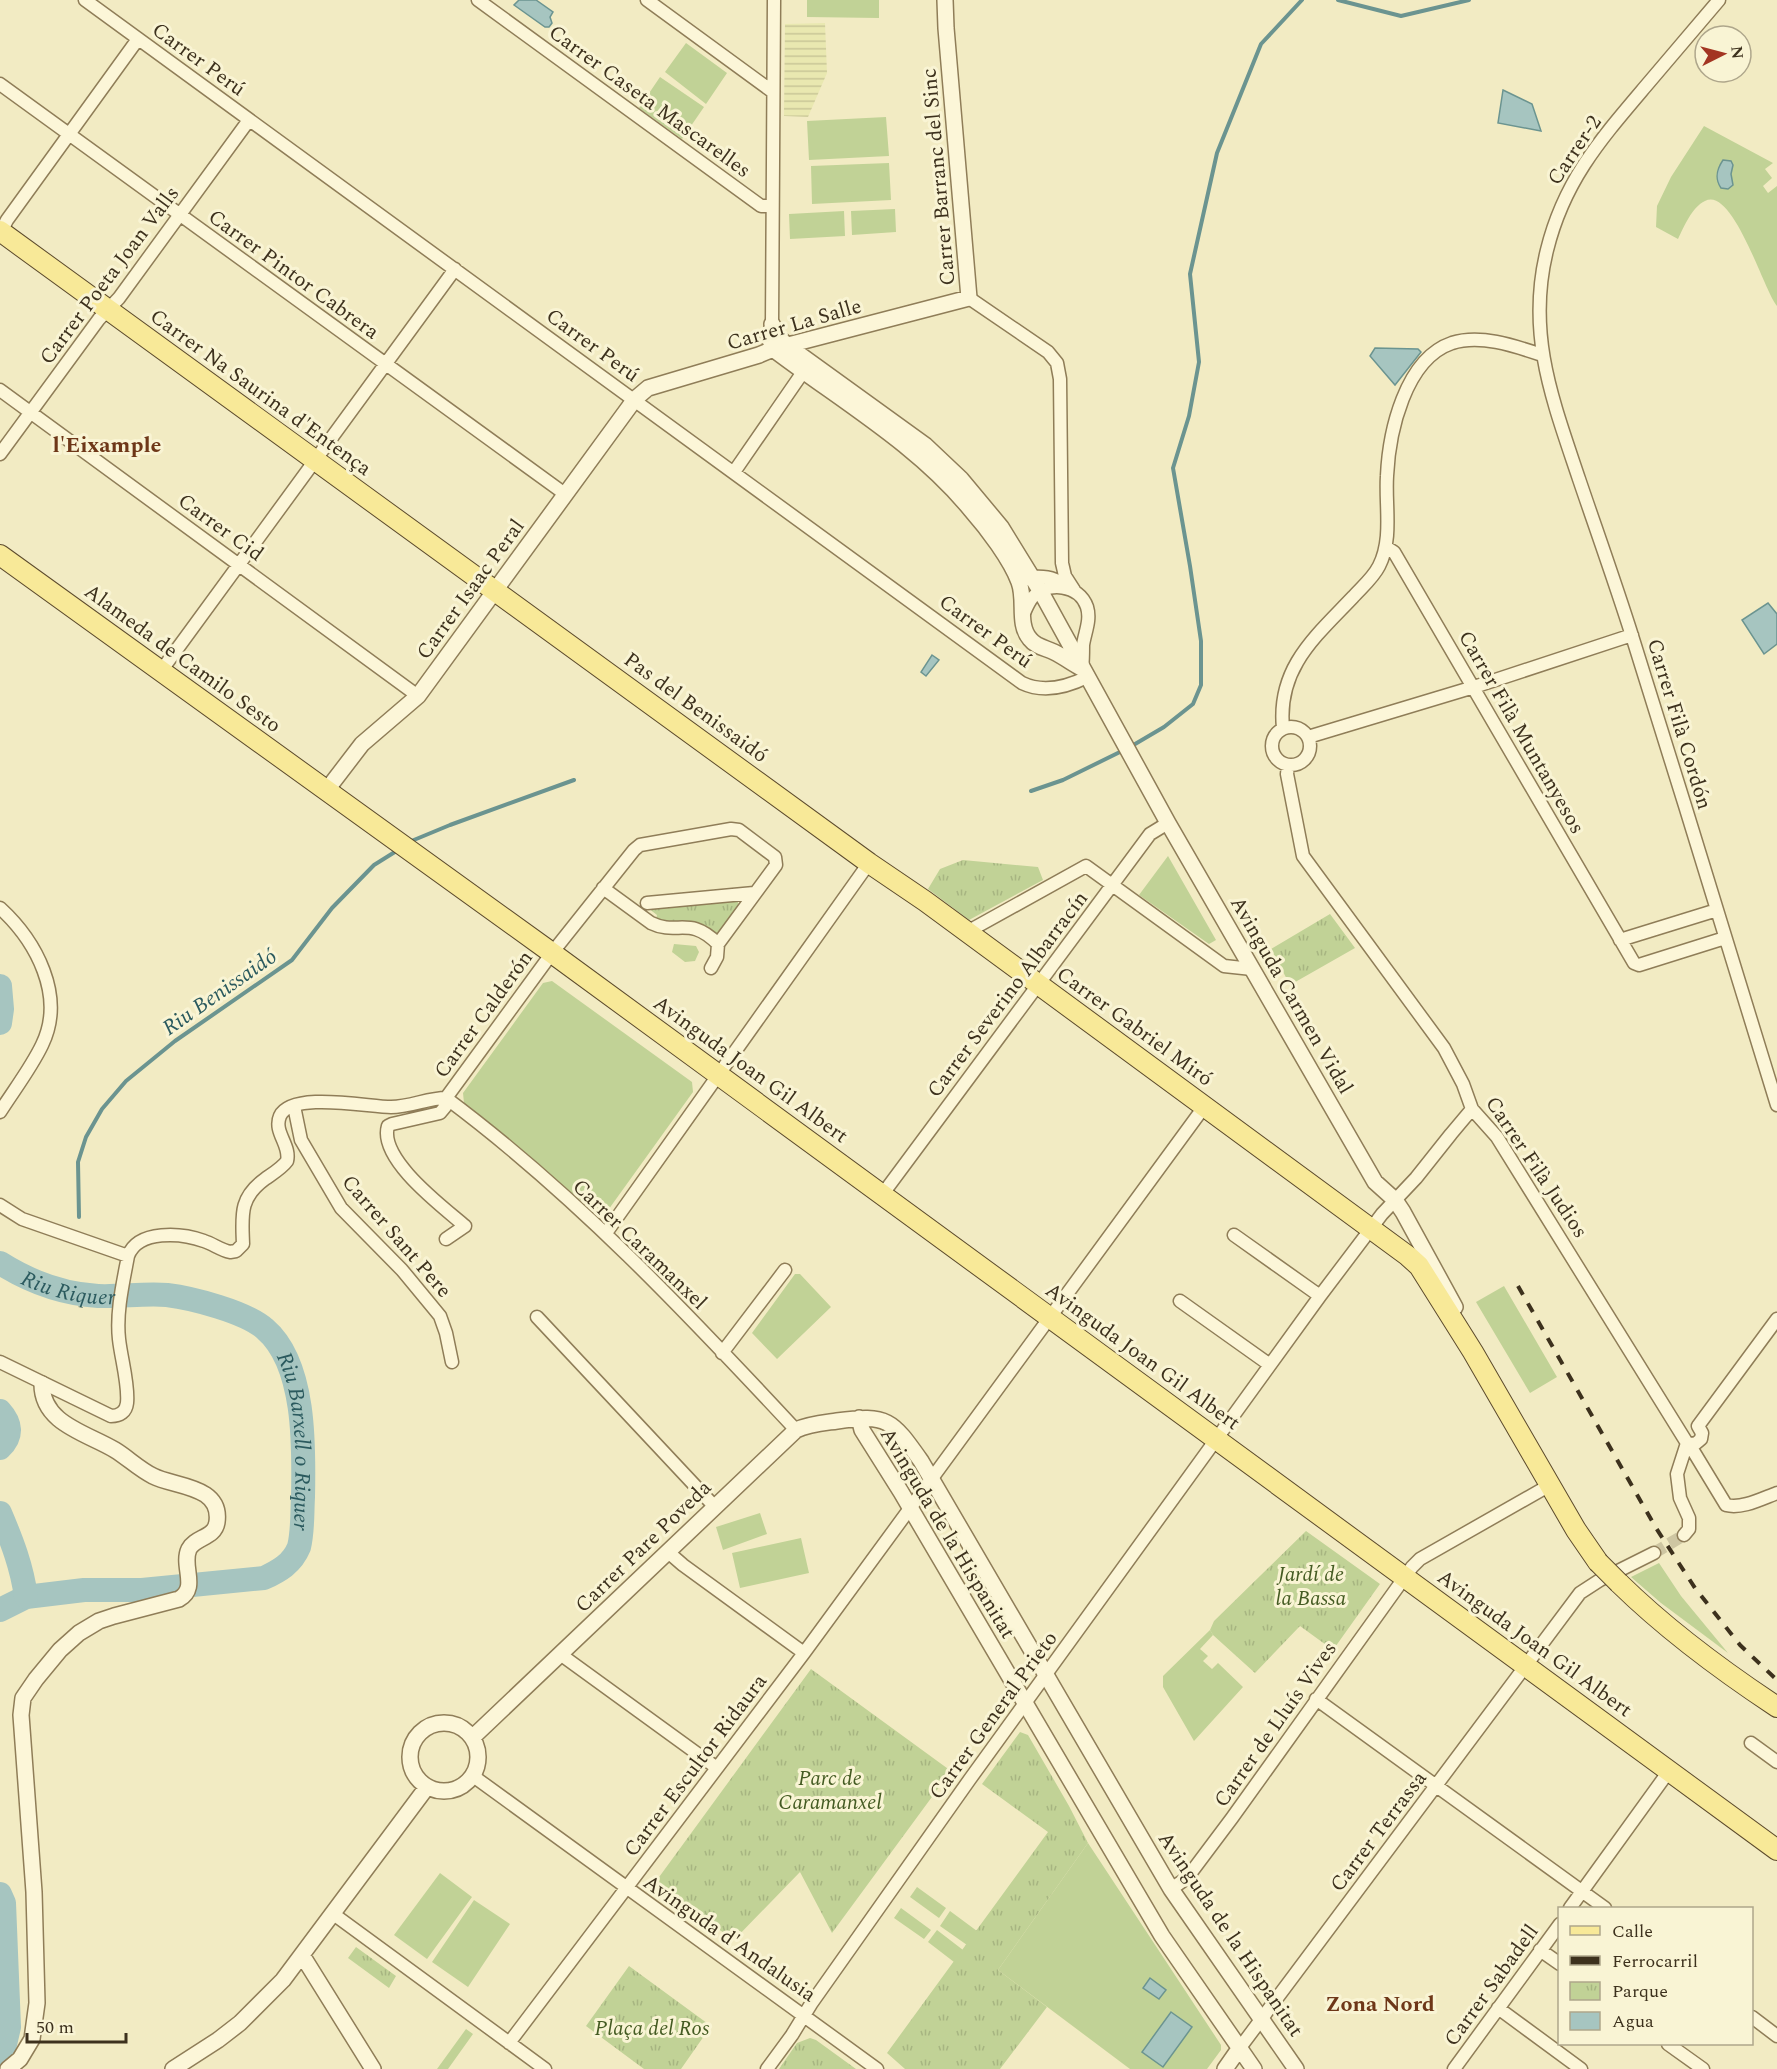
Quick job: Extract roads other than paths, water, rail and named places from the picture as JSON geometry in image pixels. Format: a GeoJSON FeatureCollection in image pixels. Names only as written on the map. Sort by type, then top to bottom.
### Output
{"type":"FeatureCollection","features":[{"type":"Feature","properties":{"kind":"main road","name":"Carrer Na Saurina d'Entença"},"geometry":{"type":"LineString","coordinates":[[0,232],[495,591]]}},
{"type":"Feature","properties":{"kind":"main road","name":"Alameda de Camilo Sesto"},"geometry":{"type":"LineString","coordinates":[[0,555],[480,901]]}},
{"type":"Feature","properties":{"kind":"main road","name":"Pas del Benissaidó"},"geometry":{"type":"LineString","coordinates":[[495,591],[869,863]]}},
{"type":"Feature","properties":{"kind":"main road","name":"Carrer Gabriel Miró"},"geometry":{"type":"LineString","coordinates":[[869,863],[1372,1227],[1419,1266],[1598,1562],[1647,1611],[1777,1707]]}},
{"type":"Feature","properties":{"kind":"main road","name":"Avinguda Joan Gil Albert"},"geometry":{"type":"LineString","coordinates":[[480,901],[1777,1850]]}},
{"type":"Feature","properties":{"kind":"street","name":"Carrer Perú"},"geometry":{"type":"LineString","coordinates":[[85,0],[1022,683],[1034,687],[1071,685],[1084,673]]}},
{"type":"Feature","properties":{"kind":"street","name":"Carrer Caseta Mascarelles"},"geometry":{"type":"LineString","coordinates":[[478,0],[761,206],[772,206]]}},
{"type":"Feature","properties":{"kind":"street"},"geometry":{"type":"LineString","coordinates":[[647,0],[773,92]]}},
{"type":"Feature","properties":{"kind":"street"},"geometry":{"type":"LineString","coordinates":[[774,0],[772,324],[780,347],[803,372],[922,460],[962,499],[988,531],[1018,579],[1022,593],[1023,624],[1030,639],[1036,645],[1084,673],[1089,614],[1086,605],[1061,582],[1049,578],[1032,577]]}},
{"type":"Feature","properties":{"kind":"street","name":"Carrer Barranc del Sinc"},"geometry":{"type":"LineString","coordinates":[[945,0],[969,298],[1048,352],[1058,363],[1062,563],[1070,589]]}},
{"type":"Feature","properties":{"kind":"street","name":"Carrer-2"},"geometry":{"type":"LineString","coordinates":[[1542,355],[1539,318],[1540,287],[1553,226],[1567,192],[1589,155],[1607,131],[1719,0]]}},
{"type":"Feature","properties":{"kind":"street"},"geometry":{"type":"LineString","coordinates":[[0,232],[138,39]]}},
{"type":"Feature","properties":{"kind":"street","name":"Carrer Pintor Cabrera"},"geometry":{"type":"LineString","coordinates":[[0,84],[565,494]]}},
{"type":"Feature","properties":{"kind":"street","name":"Carrer Poeta Joan Valls"},"geometry":{"type":"LineString","coordinates":[[0,454],[107,310],[119,298],[249,120]]}},
{"type":"Feature","properties":{"kind":"street"},"geometry":{"type":"LineString","coordinates":[[161,671],[455,269]]}},
{"type":"Feature","properties":{"kind":"street","name":"Carrer La Salle"},"geometry":{"type":"LineString","coordinates":[[635,399],[648,388],[780,347],[969,298]]}},
{"type":"Feature","properties":{"kind":"street"},"geometry":{"type":"LineString","coordinates":[[1283,728],[1284,693],[1296,663],[1312,640],[1378,568],[1386,547],[1386,478],[1392,433],[1403,400],[1412,380],[1423,364],[1443,347],[1467,341],[1499,343],[1542,355]]}},
{"type":"Feature","properties":{"kind":"street","name":"Avinguda Carmen Vidal"},"geometry":{"type":"LineString","coordinates":[[780,347],[907,431],[950,467],[991,513],[1071,644],[1084,673],[1158,806],[1375,1182],[1395,1200],[1409,1222],[1477,1345],[1485,1372]]}},
{"type":"Feature","properties":{"kind":"street","name":"Carrer Filà Cordón"},"geometry":{"type":"LineString","coordinates":[[1542,355],[1556,410],[1632,635],[1777,1105]]}},
{"type":"Feature","properties":{"kind":"street"},"geometry":{"type":"LineString","coordinates":[[734,472],[803,372]]}},
{"type":"Feature","properties":{"kind":"street","name":"Carrer Cid"},"geometry":{"type":"LineString","coordinates":[[0,390],[418,696]]}},
{"type":"Feature","properties":{"kind":"street","name":"Carrer Isaac Peral"},"geometry":{"type":"LineString","coordinates":[[332,796],[362,744],[418,696],[635,399]]}},
{"type":"Feature","properties":{"kind":"street","name":"Carrer Filà Muntanyesos"},"geometry":{"type":"LineString","coordinates":[[1386,547],[1394,552],[1634,963],[1639,964],[1725,938]]}},
{"type":"Feature","properties":{"kind":"street"},"geometry":{"type":"LineString","coordinates":[[1023,615],[1030,601],[1041,592],[1057,587],[1070,589]]}},
{"type":"Feature","properties":{"kind":"street"},"geometry":{"type":"LineString","coordinates":[[1044,648],[1071,644],[1086,630]]}},
{"type":"Feature","properties":{"kind":"street"},"geometry":{"type":"LineString","coordinates":[[1308,737],[1474,687],[1632,635]]}},
{"type":"Feature","properties":{"kind":"street"},"geometry":{"type":"LineString","coordinates":[[1283,728],[1300,729],[1308,737],[1310,748],[1305,758],[1294,765],[1278,760],[1272,751],[1272,740],[1283,728]]}},
{"type":"Feature","properties":{"kind":"street","name":"Carrer Filà Judios"},"geometry":{"type":"LineString","coordinates":[[1288,765],[1287,774],[1303,856],[1444,1048],[1463,1084],[1472,1109],[1497,1137],[1723,1502],[1730,1506],[1743,1505],[1777,1494]]}},
{"type":"Feature","properties":{"kind":"street","name":"Carrer Severino Albarracín"},"geometry":{"type":"LineString","coordinates":[[882,1195],[1150,834],[1168,823]]}},
{"type":"Feature","properties":{"kind":"street","name":"Carrer Calderón"},"geometry":{"type":"LineString","coordinates":[[294,1106],[328,1101],[390,1107],[414,1105],[446,1098],[552,953],[640,845],[731,829],[739,830],[775,857],[776,865],[754,893]]}},
{"type":"Feature","properties":{"kind":"street"},"geometry":{"type":"LineString","coordinates":[[606,1233],[869,863]]}},
{"type":"Feature","properties":{"kind":"street"},"geometry":{"type":"LineString","coordinates":[[967,932],[1086,866],[1224,966],[1252,969]]}},
{"type":"Feature","properties":{"kind":"street"},"geometry":{"type":"LineString","coordinates":[[603,888],[658,927],[693,927],[707,934],[718,944]]}},
{"type":"Feature","properties":{"kind":"street"},"geometry":{"type":"LineString","coordinates":[[647,903],[754,893]]}},
{"type":"Feature","properties":{"kind":"street"},"geometry":{"type":"LineString","coordinates":[[711,968],[717,957],[718,944],[754,893]]}},
{"type":"Feature","properties":{"kind":"street"},"geometry":{"type":"LineString","coordinates":[[0,908],[37,955],[47,982],[51,1005],[49,1024],[43,1044],[0,1112]]}},
{"type":"Feature","properties":{"kind":"street"},"geometry":{"type":"LineString","coordinates":[[1620,940],[1717,910]]}},
{"type":"Feature","properties":{"kind":"street"},"geometry":{"type":"LineString","coordinates":[[446,1098],[445,1107],[440,1113],[393,1124],[388,1126],[386,1132],[397,1161],[407,1175],[465,1226],[446,1239]]}},
{"type":"Feature","properties":{"kind":"street","name":"Carrer Caramanxel"},"geometry":{"type":"LineString","coordinates":[[446,1098],[490,1131],[606,1233],[796,1430]]}},
{"type":"Feature","properties":{"kind":"street"},"geometry":{"type":"LineString","coordinates":[[0,1362],[111,1416],[122,1414],[127,1402],[118,1321],[128,1256],[133,1247],[140,1242],[166,1235],[194,1238],[230,1252],[240,1248],[243,1244],[243,1208],[246,1199],[253,1188],[287,1161],[287,1149],[279,1132],[279,1121],[282,1113],[294,1106]]}},
{"type":"Feature","properties":{"kind":"street","name":"Carrer Sant Pere"},"geometry":{"type":"LineString","coordinates":[[294,1106],[301,1140],[341,1208],[402,1270],[440,1316],[447,1333],[452,1362]]}},
{"type":"Feature","properties":{"kind":"street","name":"Carrer Escultor Ridaura"},"geometry":{"type":"LineString","coordinates":[[509,2043],[804,1653],[1204,1107]]}},
{"type":"Feature","properties":{"kind":"street","name":"Carrer General Prieto"},"geometry":{"type":"LineString","coordinates":[[767,2069],[1025,1703],[1320,1296],[1372,1227],[1416,1178],[1472,1109]]}},
{"type":"Feature","properties":{"kind":"street"},"geometry":{"type":"LineString","coordinates":[[0,1205],[22,1219],[128,1256]]}},
{"type":"Feature","properties":{"kind":"street"},"geometry":{"type":"LineString","coordinates":[[1234,1235],[1320,1296]]}},
{"type":"Feature","properties":{"kind":"street"},"geometry":{"type":"LineString","coordinates":[[722,1353],[785,1270]]}},
{"type":"Feature","properties":{"kind":"street"},"geometry":{"type":"LineString","coordinates":[[1180,1300],[1270,1365]]}},
{"type":"Feature","properties":{"kind":"street"},"geometry":{"type":"LineString","coordinates":[[537,1317],[715,1507]]}},
{"type":"Feature","properties":{"kind":"street"},"geometry":{"type":"LineString","coordinates":[[1684,1535],[1689,1529],[1689,1518],[1680,1498],[1677,1474],[1686,1440],[1697,1443],[1701,1439],[1698,1426],[1777,1319]]}},
{"type":"Feature","properties":{"kind":"street"},"geometry":{"type":"LineString","coordinates":[[12,2066],[23,2055],[32,2039],[36,2017],[34,1892],[21,1715],[23,1698],[60,1650],[79,1633],[99,1621],[186,1595],[188,1590],[187,1555],[192,1545],[214,1531],[217,1523],[213,1501],[196,1490],[153,1476],[114,1449],[67,1425],[49,1409],[44,1400],[42,1384]]}},
{"type":"Feature","properties":{"kind":"street","name":"Carrer Pare Poveda"},"geometry":{"type":"LineString","coordinates":[[473,1737],[796,1430],[810,1425],[859,1418]]}},
{"type":"Feature","properties":{"kind":"street","name":"Avinguda de la Hispanitat"},"geometry":{"type":"LineString","coordinates":[[1254,2069],[1162,1936],[862,1430],[859,1418],[878,1419],[894,1427],[907,1441],[932,1478],[1171,1889],[1296,2069]]}},
{"type":"Feature","properties":{"kind":"street","name":"Carrer de Lluís Vives"},"geometry":{"type":"LineString","coordinates":[[1171,1889],[1187,1878],[1404,1577],[1420,1559],[1550,1485]]}},
{"type":"Feature","properties":{"kind":"street"},"geometry":{"type":"LineString","coordinates":[[668,1552],[804,1653]]}},
{"type":"Feature","properties":{"kind":"street","name":"Carrer Terrassa"},"geometry":{"type":"LineString","coordinates":[[1239,2049],[1580,1593],[1600,1580],[1654,1553]]}},
{"type":"Feature","properties":{"kind":"street"},"geometry":{"type":"LineString","coordinates":[[560,1654],[717,1768]]}},
{"type":"Feature","properties":{"kind":"street"},"geometry":{"type":"LineString","coordinates":[[1316,1699],[1604,1907]]}},
{"type":"Feature","properties":{"kind":"street"},"geometry":{"type":"LineString","coordinates":[[444,1723],[459,1726],[473,1737],[478,1755],[473,1776],[468,1782],[452,1791],[435,1791],[427,1787],[415,1776],[412,1768],[410,1752],[416,1737],[428,1727],[444,1723]]}},
{"type":"Feature","properties":{"kind":"street"},"geometry":{"type":"LineString","coordinates":[[1751,1743],[1777,1762]]}},
{"type":"Feature","properties":{"kind":"street"},"geometry":{"type":"LineString","coordinates":[[1571,1907],[1669,1771]]}},
{"type":"Feature","properties":{"kind":"street","name":"Avinguda d'Andalusia"},"geometry":{"type":"LineString","coordinates":[[473,1776],[877,2069]]}},
{"type":"Feature","properties":{"kind":"street"},"geometry":{"type":"LineString","coordinates":[[172,2069],[240,2023],[277,1986],[427,1787]]}},
{"type":"Feature","properties":{"kind":"street"},"geometry":{"type":"LineString","coordinates":[[332,1913],[545,2069]]}},
{"type":"Feature","properties":{"kind":"street","name":"Carrer Sabadell"},"geometry":{"type":"LineString","coordinates":[[1454,2069],[1558,1927]]}},
{"type":"Feature","properties":{"kind":"street"},"geometry":{"type":"LineString","coordinates":[[1540,1950],[1558,1963]]}},
{"type":"Feature","properties":{"kind":"street"},"geometry":{"type":"LineString","coordinates":[[302,1955],[373,2069]]}},
{"type":"Feature","properties":{"kind":"street"},"geometry":{"type":"LineString","coordinates":[[1498,2008],[1581,2069]]}},
{"type":"Feature","properties":{"kind":"street"},"geometry":{"type":"LineString","coordinates":[[1753,2018],[1777,2036]]}},
{"type":"Feature","properties":{"kind":"street"},"geometry":{"type":"LineString","coordinates":[[1671,2045],[1703,2069]]}},
{"type":"Feature","properties":{"kind":"street"},"geometry":{"type":"LineString","coordinates":[[1225,2069],[1239,2049]]}},
{"type":"Feature","properties":{"kind":"water"},"geometry":{"type":"Polygon","coordinates":[[[519,0],[536,0],[553,12],[550,17],[552,23],[549,27],[545,27],[514,5],[519,0]]]}},
{"type":"Feature","properties":{"kind":"water"},"geometry":{"type":"Polygon","coordinates":[[[1503,90],[1532,104],[1541,131],[1498,123],[1503,90]]]}},
{"type":"Feature","properties":{"kind":"water"},"geometry":{"type":"Polygon","coordinates":[[[1723,160],[1731,161],[1733,165],[1731,174],[1733,185],[1728,189],[1721,188],[1717,177],[1723,160]]]}},
{"type":"Feature","properties":{"kind":"water"},"geometry":{"type":"Polygon","coordinates":[[[1375,348],[1418,349],[1421,352],[1395,385],[1370,356],[1375,348]]]}},
{"type":"Feature","properties":{"kind":"water"},"geometry":{"type":"Polygon","coordinates":[[[1768,603],[1777,614],[1777,644],[1764,654],[1742,620],[1768,603]]]}},
{"type":"Feature","properties":{"kind":"water"},"geometry":{"type":"Polygon","coordinates":[[[932,655],[939,660],[926,676],[921,672],[932,655]]]}},
{"type":"Feature","properties":{"kind":"water"},"geometry":{"type":"Polygon","coordinates":[[[1150,1978],[1166,1990],[1159,1999],[1143,1988],[1150,1978]]]}},
{"type":"Feature","properties":{"kind":"water"},"geometry":{"type":"Polygon","coordinates":[[[1171,2012],[1192,2027],[1163,2067],[1142,2052],[1171,2012]]]}},
{"type":"Feature","properties":{"kind":"waterway"},"geometry":{"type":"LineString","coordinates":[[1130,747],[1164,727],[1193,704],[1201,685],[1201,641],[1173,468],[1189,416],[1199,362],[1190,274],[1217,153],[1261,44],[1302,0]]}},
{"type":"Feature","properties":{"kind":"waterway"},"geometry":{"type":"LineString","coordinates":[[1338,0],[1401,16],[1469,0]]}},
{"type":"Feature","properties":{"kind":"waterway"},"geometry":{"type":"LineString","coordinates":[[1031,791],[1063,780],[1124,750]]}},
{"type":"Feature","properties":{"kind":"waterway","name":"Riu Benissaidó"},"geometry":{"type":"LineString","coordinates":[[409,842],[574,780]]}},
{"type":"Feature","properties":{"kind":"waterway","name":"Riu Benissaidó"},"geometry":{"type":"LineString","coordinates":[[79,1217],[78,1162],[86,1137],[102,1109],[126,1081],[175,1041],[292,960],[332,908],[374,865],[398,850]]}},
{"type":"Feature","properties":{"kind":"waterway","name":"Riu Riquer"},"geometry":{"type":"LineString","coordinates":[[0,986],[2,1009],[0,1023]]}},
{"type":"Feature","properties":{"kind":"waterway","name":"Riu Barxell o Riquer"},"geometry":{"type":"LineString","coordinates":[[0,1263],[23,1276],[72,1293],[98,1296],[167,1295],[218,1307],[256,1323],[265,1329],[278,1344],[288,1363],[300,1408],[303,1455],[302,1529],[299,1547],[293,1558],[275,1573],[264,1578],[142,1590],[84,1590],[26,1597],[0,1610]]}},
{"type":"Feature","properties":{"kind":"waterway"},"geometry":{"type":"LineString","coordinates":[[0,1411],[9,1429],[7,1439],[0,1448]]}},
{"type":"Feature","properties":{"kind":"waterway"},"geometry":{"type":"LineString","coordinates":[[0,1513],[16,1554],[26,1597]]}},
{"type":"Feature","properties":{"kind":"waterway"},"geometry":{"type":"LineString","coordinates":[[0,1894],[4,1903],[9,2027],[0,2066]]}},
{"type":"Feature","properties":{"kind":"tunnel"},"geometry":{"type":"LineString","coordinates":[[1654,1553],[1684,1535]]}},
{"type":"Feature","properties":{"kind":"railway"},"geometry":{"type":"LineString","coordinates":[[1518,1286],[1656,1528],[1695,1588],[1740,1645],[1777,1680]]}},
{"type":"Feature","properties":{"kind":"district","name":"l'Eixample"},"geometry":{"type":"Point","coordinates":[107,444]}},
{"type":"Feature","properties":{"kind":"district","name":"Zona Nord"},"geometry":{"type":"Point","coordinates":[1380,2003]}},
{"type":"Feature","properties":{"kind":"park label","name":"Jardí de la Bassa"},"geometry":{"type":"Point","coordinates":[1311,1586]}},
{"type":"Feature","properties":{"kind":"park label","name":"Parc de Caramanxel"},"geometry":{"type":"Point","coordinates":[830,1790]}},
{"type":"Feature","properties":{"kind":"park label","name":"Plaça del Ros"},"geometry":{"type":"Point","coordinates":[652,2028]}}]}
